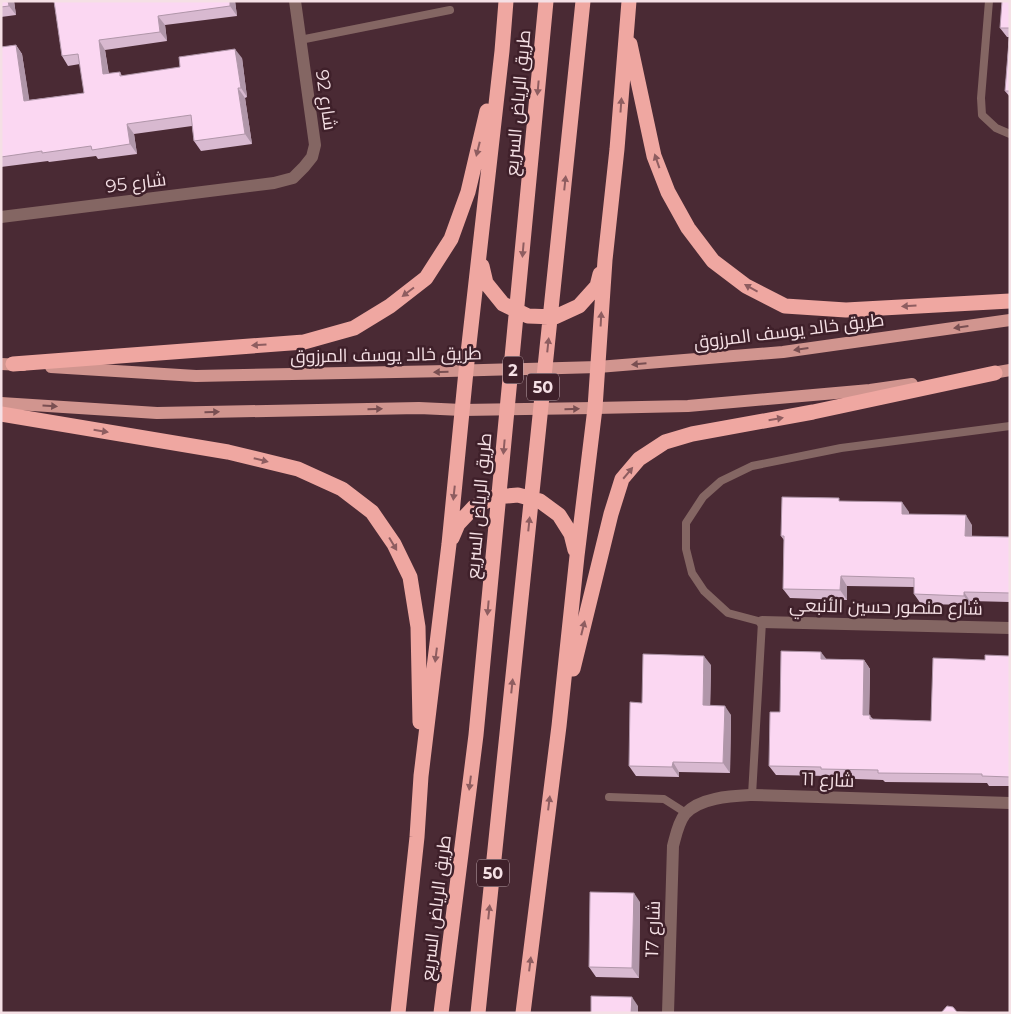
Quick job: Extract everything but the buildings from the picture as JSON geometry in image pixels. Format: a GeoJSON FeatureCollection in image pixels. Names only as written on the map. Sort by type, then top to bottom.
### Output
{"type":"FeatureCollection","features":[{"type":"Feature","properties":{"kind":"highway"},"geometry":{"type":"LineString","coordinates":[[398,1013],[417,836],[421,776],[449,544],[506,1]]}},
{"type":"Feature","properties":{"kind":"highway","name":"طريق الرياض السريع"},"geometry":{"type":"LineString","coordinates":[[441,1013],[476,735],[546,1]]}},
{"type":"Feature","properties":{"kind":"highway","name":"50"},"geometry":{"type":"LineString","coordinates":[[478,1013],[584,1]]}},
{"type":"Feature","properties":{"kind":"highway"},"geometry":{"type":"LineString","coordinates":[[523,1013],[559,726],[595,408],[605,260],[617,149],[629,1]]}},
{"type":"Feature","properties":{"kind":"highway"},"geometry":{"type":"LineString","coordinates":[[626,25],[654,156],[668,192],[688,228],[713,261],[746,286],[785,306],[846,310],[1010,301]]}},
{"type":"Feature","properties":{"kind":"highway"},"geometry":{"type":"LineString","coordinates":[[7,364],[304,342],[354,328],[390,306],[426,278],[451,239],[468,192],[502,51]]}},
{"type":"Feature","properties":{"kind":"highway"},"geometry":{"type":"LineString","coordinates":[[480,257],[486,284],[503,304],[528,316],[554,317],[579,306],[597,286],[605,260]]}},
{"type":"Feature","properties":{"kind":"highway"},"geometry":{"type":"LineString","coordinates":[[559,726],[611,514],[622,479],[640,459],[665,442],[692,434],[813,412],[994,373]]}},
{"type":"Feature","properties":{"kind":"highway"},"geometry":{"type":"LineString","coordinates":[[1,414],[228,452],[298,469],[342,489],[372,512],[394,544],[410,577],[418,627],[421,776]]}},
{"type":"Feature","properties":{"kind":"highway"},"geometry":{"type":"LineString","coordinates":[[449,544],[458,524],[474,507],[495,497],[518,495],[540,502],[559,515],[571,534],[577,556]]}},
{"type":"Feature","properties":{"kind":"main road","name":"طريق خالد يوسف المرزوق"},"geometry":{"type":"LineString","coordinates":[[7,364],[196,376],[598,367],[783,352],[1010,320]]}},
{"type":"Feature","properties":{"kind":"main road","name":"2"},"geometry":{"type":"LineString","coordinates":[[1,403],[157,413],[418,408],[462,410],[688,406],[870,390],[1010,370]]}},
{"type":"Feature","properties":{"kind":"street","name":"شارع 92"},"geometry":{"type":"LineString","coordinates":[[274,183],[293,178],[312,157],[315,145],[295,1]]}},
{"type":"Feature","properties":{"kind":"street","name":"شارع 95"},"geometry":{"type":"LineString","coordinates":[[1,217],[274,183]]}},
{"type":"Feature","properties":{"kind":"street","name":"شارع منصور حسين الأنبعي"},"geometry":{"type":"LineString","coordinates":[[762,622],[1010,628]]}},
{"type":"Feature","properties":{"kind":"street","name":"شارع 11"},"geometry":{"type":"LineString","coordinates":[[686,813],[699,805],[717,798],[752,795],[1010,803]]}},
{"type":"Feature","properties":{"kind":"street","name":"شارع 17"},"geometry":{"type":"LineString","coordinates":[[668,1013],[674,846],[679,825],[686,813]]}},
{"type":"Feature","properties":{"kind":"lane"},"geometry":{"type":"LineString","coordinates":[[989,1],[980,98],[982,115],[996,128],[1010,134]]}},
{"type":"Feature","properties":{"kind":"lane"},"geometry":{"type":"LineString","coordinates":[[300,40],[450,10]]}},
{"type":"Feature","properties":{"kind":"lane"},"geometry":{"type":"LineString","coordinates":[[752,795],[762,622],[728,613],[704,591],[692,574],[686,550],[686,523],[702,497],[722,481],[752,466],[841,448],[1010,426]]}},
{"type":"Feature","properties":{"kind":"lane"},"geometry":{"type":"LineString","coordinates":[[608,798],[664,799],[686,813]]}}]}
